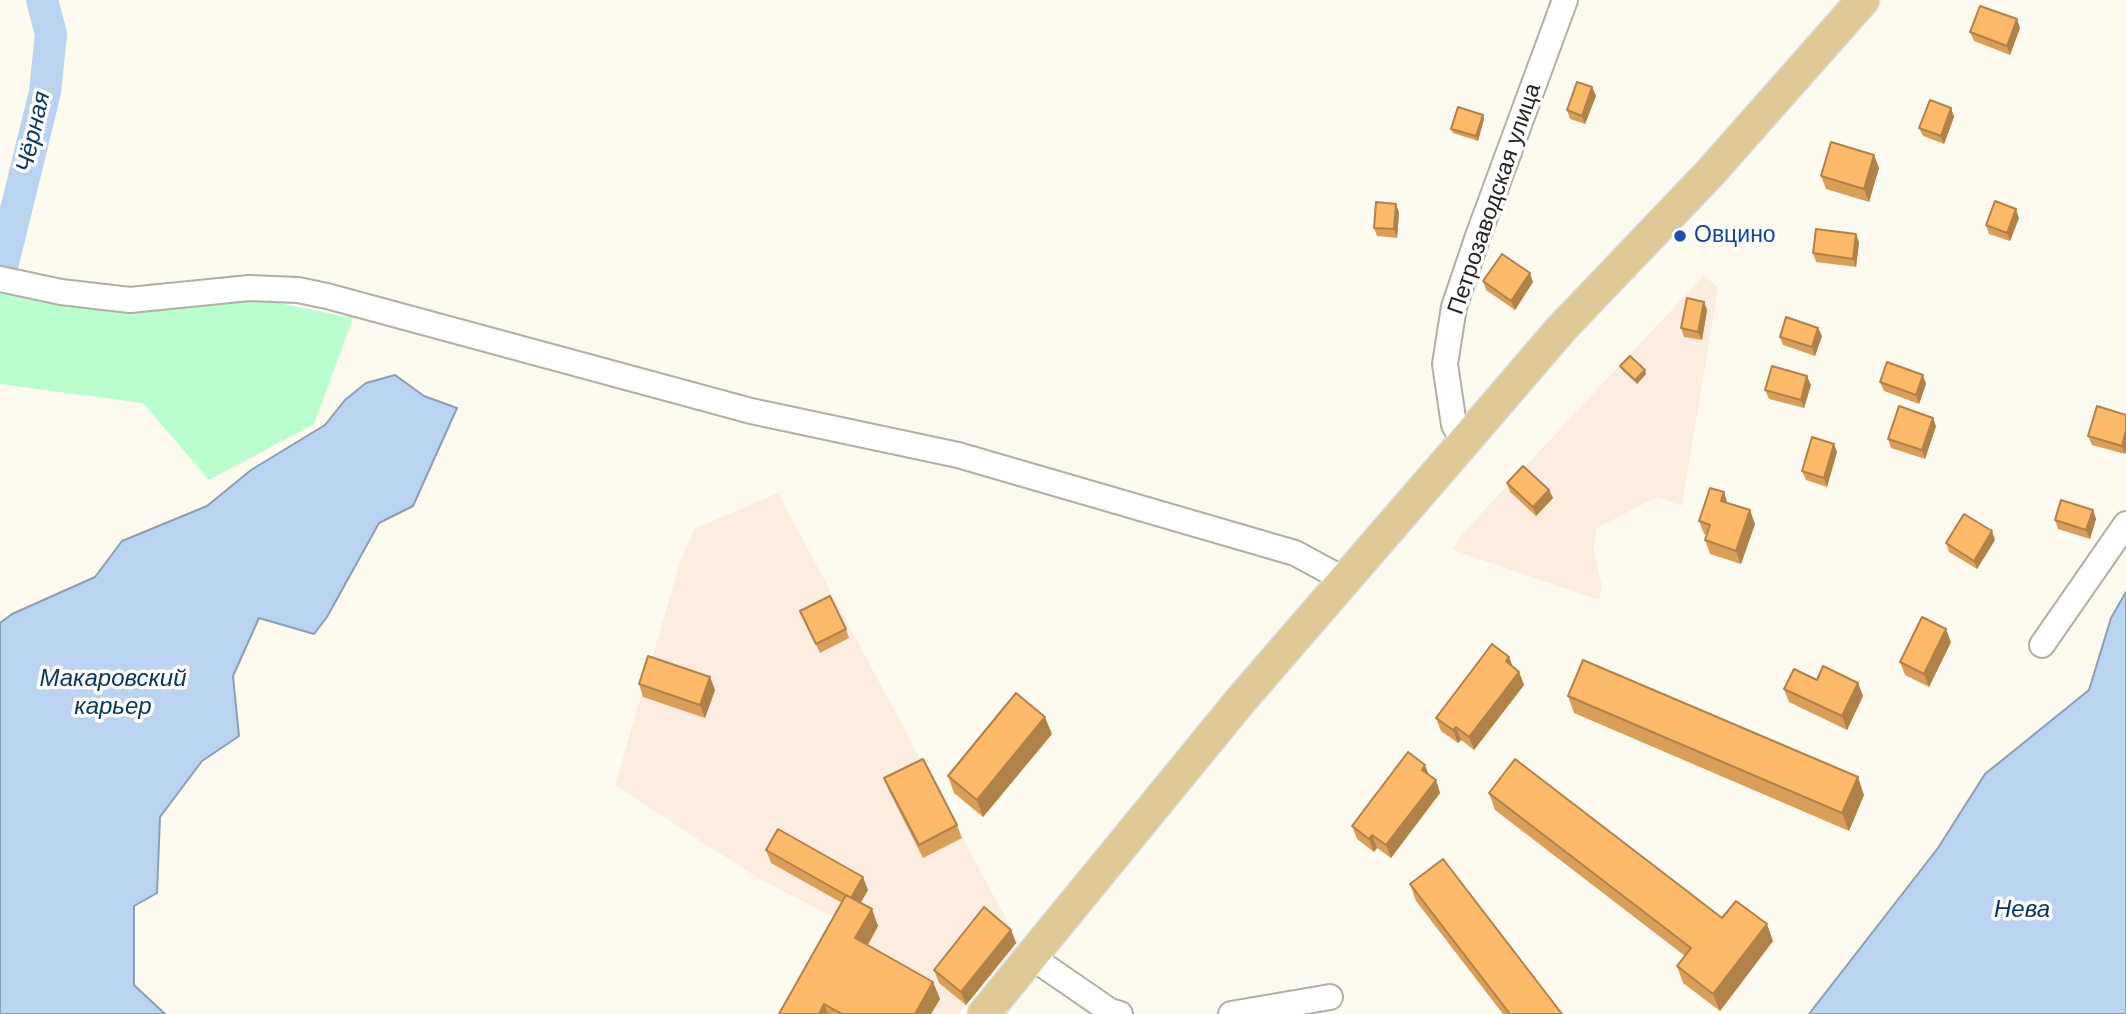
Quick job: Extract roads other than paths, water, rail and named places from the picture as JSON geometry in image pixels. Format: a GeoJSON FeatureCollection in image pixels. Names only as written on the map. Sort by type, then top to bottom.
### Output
{"type":"FeatureCollection","features":[{"type":"Feature","properties":{"kind":"main road"},"geometry":{"type":"LineString","coordinates":[[984,1014],[1345,580],[1561,329],[1710,173],[1863,0]]}},
{"type":"Feature","properties":{"kind":"street","name":"Петрозаводская улица"},"geometry":{"type":"LineString","coordinates":[[1464,442],[1454,425],[1445,364],[1454,307],[1565,0]]}},
{"type":"Feature","properties":{"kind":"street"},"geometry":{"type":"LineString","coordinates":[[0,279],[61,292],[130,300],[249,288],[298,290],[327,296],[751,411],[958,455],[1295,553],[1345,580]]}},
{"type":"Feature","properties":{"kind":"street"},"geometry":{"type":"LineString","coordinates":[[2042,645],[2126,524]]}},
{"type":"Feature","properties":{"kind":"street"},"geometry":{"type":"LineString","coordinates":[[1030,956],[1114,1013]]}},
{"type":"Feature","properties":{"kind":"street"},"geometry":{"type":"LineString","coordinates":[[1231,1014],[1330,997]]}},
{"type":"Feature","properties":{"kind":"water","name":"Макаровский карьер"},"geometry":{"type":"Polygon","coordinates":[[[395,375],[424,396],[457,408],[413,506],[379,523],[327,617],[314,634],[259,618],[233,676],[239,736],[202,761],[160,817],[157,893],[134,906],[134,985],[165,1014],[0,1014],[0,623],[12,614],[95,577],[122,541],[207,506],[251,470],[325,425],[345,400],[366,383],[395,375]]]}},
{"type":"Feature","properties":{"kind":"water","name":"Нева"},"geometry":{"type":"Polygon","coordinates":[[[2126,592],[2126,1014],[1809,1014],[1938,848],[1985,774],[2089,690],[2111,618],[2126,592]]]}},
{"type":"Feature","properties":{"kind":"waterway","name":"Чёрная"},"geometry":{"type":"LineString","coordinates":[[3,263],[45,92],[51,34],[42,0]]}},
{"type":"Feature","properties":{"kind":"place","name":"Овцино"},"geometry":{"type":"Point","coordinates":[1680,236]}}]}
